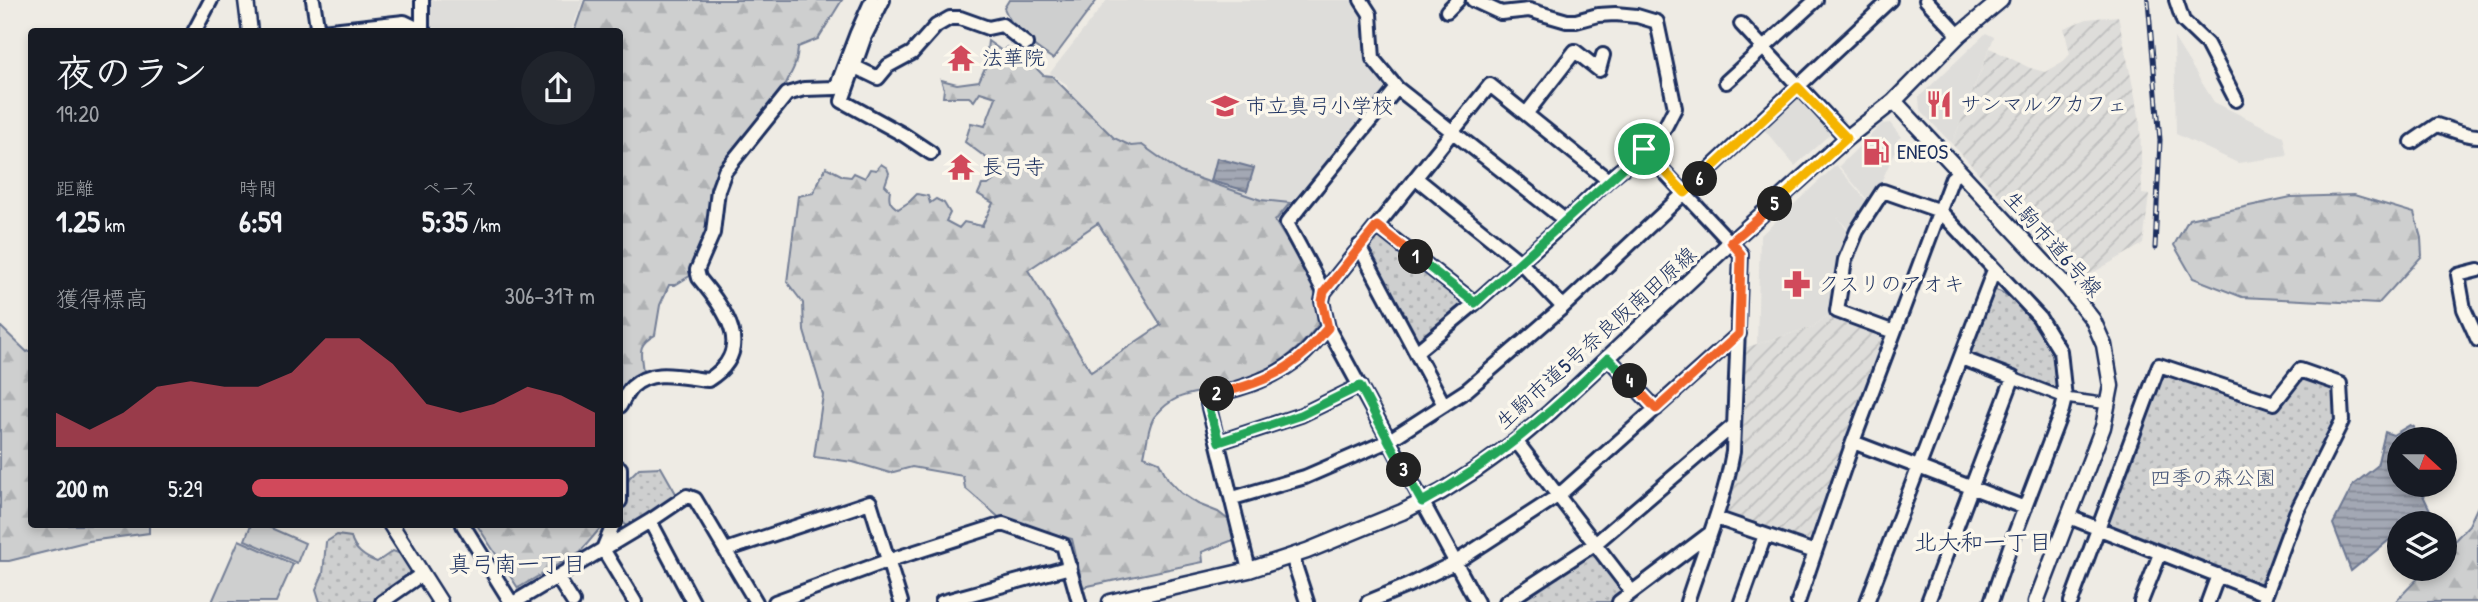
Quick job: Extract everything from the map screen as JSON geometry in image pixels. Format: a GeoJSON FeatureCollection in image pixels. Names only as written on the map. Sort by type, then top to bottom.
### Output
{"type":"FeatureCollection","features":[{"type":"Feature","properties":{"kind":"street"},"geometry":{"type":"LineString","coordinates":[[196,28],[211,0]]}},
{"type":"Feature","properties":{"kind":"street"},"geometry":{"type":"LineString","coordinates":[[246,0],[250,28]]}},
{"type":"Feature","properties":{"kind":"street"},"geometry":{"type":"LineString","coordinates":[[313,0],[316,28]]}},
{"type":"Feature","properties":{"kind":"street"},"geometry":{"type":"LineString","coordinates":[[422,0],[424,28]]}},
{"type":"Feature","properties":{"kind":"street"},"geometry":{"type":"LineString","coordinates":[[623,401],[633,386],[652,377],[670,375],[708,380],[719,373],[727,363],[735,345],[729,319],[696,270],[713,233],[718,190],[725,171],[787,94],[804,89],[836,88],[873,0]]}},
{"type":"Feature","properties":{"kind":"street"},"geometry":{"type":"LineString","coordinates":[[883,0],[853,66],[842,101],[931,153]]}},
{"type":"Feature","properties":{"kind":"street"},"geometry":{"type":"LineString","coordinates":[[1361,0],[1370,14],[1373,59],[1397,88],[1566,221]]}},
{"type":"Feature","properties":{"kind":"street"},"geometry":{"type":"LineString","coordinates":[[1447,11],[1458,0]]}},
{"type":"Feature","properties":{"kind":"street"},"geometry":{"type":"LineString","coordinates":[[1416,352],[1475,303],[1608,180],[1659,139],[1675,108],[1657,22],[1637,16],[1615,15],[1598,15],[1567,21],[1529,10],[1501,13],[1473,0]]}},
{"type":"Feature","properties":{"kind":"street"},"geometry":{"type":"LineString","coordinates":[[1726,82],[1816,0]]}},
{"type":"Feature","properties":{"kind":"street"},"geometry":{"type":"LineString","coordinates":[[1233,498],[1305,477],[1388,441],[1467,390],[1563,307],[1890,0]]}},
{"type":"Feature","properties":{"kind":"street"},"geometry":{"type":"LineString","coordinates":[[1926,0],[1959,36]]}},
{"type":"Feature","properties":{"kind":"street","name":"生駒市道5号奈良阪南田原線"},"geometry":{"type":"LineString","coordinates":[[1110,602],[1161,596],[1292,556],[1359,531],[1422,502],[1477,469],[1516,441],[1731,242],[1847,138],[1895,101],[1959,36],[2001,0]]}},
{"type":"Feature","properties":{"kind":"street"},"geometry":{"type":"LineString","coordinates":[[2176,0],[2183,21],[2207,44],[2236,100]]}},
{"type":"Feature","properties":{"kind":"street"},"geometry":{"type":"LineString","coordinates":[[853,66],[878,78],[888,66],[912,53],[936,26],[950,18],[960,18],[988,28],[1002,25],[1026,44]]}},
{"type":"Feature","properties":{"kind":"street"},"geometry":{"type":"LineString","coordinates":[[377,28],[404,22],[417,28]]}},
{"type":"Feature","properties":{"kind":"street"},"geometry":{"type":"LineString","coordinates":[[1741,24],[1847,138]]}},
{"type":"Feature","properties":{"kind":"street"},"geometry":{"type":"LineString","coordinates":[[1526,114],[1575,51],[1600,70],[1603,55]]}},
{"type":"Feature","properties":{"kind":"street"},"geometry":{"type":"LineString","coordinates":[[1477,602],[1328,328],[1322,301],[1324,292],[1490,85],[1608,180]]}},
{"type":"Feature","properties":{"kind":"street"},"geometry":{"type":"LineString","coordinates":[[1324,292],[1287,223],[1397,88]]}},
{"type":"Feature","properties":{"kind":"street","name":"生駒市道6号線"},"geometry":{"type":"LineString","coordinates":[[1895,101],[2068,288],[2093,320],[2104,345],[2111,386],[2103,427],[2036,602]]}},
{"type":"Feature","properties":{"kind":"street"},"geometry":{"type":"LineString","coordinates":[[2412,142],[2437,125],[2469,136],[2478,136]]}},
{"type":"Feature","properties":{"kind":"street"},"geometry":{"type":"LineString","coordinates":[[1644,149],[1741,254],[1734,425],[1728,476],[1687,602]]}},
{"type":"Feature","properties":{"kind":"street"},"geometry":{"type":"LineString","coordinates":[[1800,601],[1853,442],[1952,178],[1959,172]]}},
{"type":"Feature","properties":{"kind":"street"},"geometry":{"type":"LineString","coordinates":[[1416,178],[1520,262],[1563,307]]}},
{"type":"Feature","properties":{"kind":"street"},"geometry":{"type":"LineString","coordinates":[[1894,332],[1837,311],[1845,260],[1857,231],[1882,191],[1940,211],[2039,317],[2057,345],[2063,367],[2066,398],[1992,602]]}},
{"type":"Feature","properties":{"kind":"street"},"geometry":{"type":"LineString","coordinates":[[1377,226],[1475,303]]}},
{"type":"Feature","properties":{"kind":"street"},"geometry":{"type":"LineString","coordinates":[[1359,247],[1444,405]]}},
{"type":"Feature","properties":{"kind":"street"},"geometry":{"type":"LineString","coordinates":[[1867,602],[1994,270]]}},
{"type":"Feature","properties":{"kind":"street"},"geometry":{"type":"LineString","coordinates":[[2478,270],[2458,275],[2464,309],[2478,340]]}},
{"type":"Feature","properties":{"kind":"street"},"geometry":{"type":"LineString","coordinates":[[1249,570],[1208,404],[1209,396],[1269,378],[1306,352],[1328,328]]}},
{"type":"Feature","properties":{"kind":"street"},"geometry":{"type":"LineString","coordinates":[[1368,602],[1455,562],[1559,495],[1739,334]]}},
{"type":"Feature","properties":{"kind":"street"},"geometry":{"type":"LineString","coordinates":[[1608,358],[1656,409]]}},
{"type":"Feature","properties":{"kind":"street"},"geometry":{"type":"LineString","coordinates":[[1961,358],[2066,398],[2109,404]]}},
{"type":"Feature","properties":{"kind":"street"},"geometry":{"type":"LineString","coordinates":[[2069,517],[2098,529],[2160,554],[2218,575],[2264,598],[2297,513],[2342,421],[2340,384],[2300,370],[2274,403],[2159,365],[2098,529],[2071,602]]}},
{"type":"Feature","properties":{"kind":"street"},"geometry":{"type":"LineString","coordinates":[[1928,602],[2013,378]]}},
{"type":"Feature","properties":{"kind":"street"},"geometry":{"type":"LineString","coordinates":[[1219,442],[1301,415],[1360,386]]}},
{"type":"Feature","properties":{"kind":"street"},"geometry":{"type":"LineString","coordinates":[[1506,602],[1596,543],[1734,425]]}},
{"type":"Feature","properties":{"kind":"street"},"geometry":{"type":"LineString","coordinates":[[1516,441],[1632,592]]}},
{"type":"Feature","properties":{"kind":"street"},"geometry":{"type":"LineString","coordinates":[[1853,442],[2025,508]]}},
{"type":"Feature","properties":{"kind":"street"},"geometry":{"type":"LineString","coordinates":[[465,528],[513,602],[650,522],[687,496],[695,499],[756,602]]}},
{"type":"Feature","properties":{"kind":"street"},"geometry":{"type":"LineString","coordinates":[[726,550],[870,502],[901,602]]}},
{"type":"Feature","properties":{"kind":"street"},"geometry":{"type":"LineString","coordinates":[[1716,518],[1815,552]]}},
{"type":"Feature","properties":{"kind":"street"},"geometry":{"type":"LineString","coordinates":[[650,522],[693,602]]}},
{"type":"Feature","properties":{"kind":"street"},"geometry":{"type":"LineString","coordinates":[[775,602],[887,561],[1003,524],[1063,545],[1079,602]]}},
{"type":"Feature","properties":{"kind":"street"},"geometry":{"type":"LineString","coordinates":[[393,528],[440,602]]}},
{"type":"Feature","properties":{"kind":"street"},"geometry":{"type":"LineString","coordinates":[[603,549],[612,528]]}},
{"type":"Feature","properties":{"kind":"street"},"geometry":{"type":"LineString","coordinates":[[1619,602],[1710,534]]}},
{"type":"Feature","properties":{"kind":"street"},"geometry":{"type":"LineString","coordinates":[[1741,602],[1765,535]]}},
{"type":"Feature","properties":{"kind":"street"},"geometry":{"type":"LineString","coordinates":[[603,549],[635,602]]}},
{"type":"Feature","properties":{"kind":"street"},"geometry":{"type":"LineString","coordinates":[[2141,602],[2160,554]]}},
{"type":"Feature","properties":{"kind":"street"},"geometry":{"type":"LineString","coordinates":[[1292,556],[1307,602]]}},
{"type":"Feature","properties":{"kind":"street"},"geometry":{"type":"LineString","coordinates":[[942,602],[1070,567]]}},
{"type":"Feature","properties":{"kind":"street"},"geometry":{"type":"LineString","coordinates":[[382,602],[422,574]]}},
{"type":"Feature","properties":{"kind":"street"},"geometry":{"type":"LineString","coordinates":[[2208,602],[2218,575]]}},
{"type":"Feature","properties":{"kind":"street"},"geometry":{"type":"LineString","coordinates":[[557,577],[573,602]]}},
{"type":"Feature","properties":{"kind":"shaded area"},"geometry":{"type":"Polygon","coordinates":[[[428,0],[583,0],[572,28],[435,28],[428,24],[428,0]]]}},
{"type":"Feature","properties":{"kind":"shaded area","name":"市立真弓小学校"},"geometry":{"type":"Polygon","coordinates":[[[1107,0],[1351,0],[1358,6],[1364,18],[1367,57],[1388,91],[1279,221],[1082,122],[1066,84],[1050,73],[1107,0]]]}},
{"type":"Feature","properties":{"kind":"shaded area"},"geometry":{"type":"Polygon","coordinates":[[[2118,16],[2140,120],[2142,194],[2149,195],[2143,244],[2089,275],[2060,262],[1952,144],[1990,48],[2030,68],[2045,72],[2062,63],[2070,54],[2064,28],[2087,19],[2118,16]]]}},
{"type":"Feature","properties":{"kind":"shaded area"},"geometry":{"type":"Polygon","coordinates":[[[1986,33],[1994,37],[1952,144],[1920,110],[1919,97],[1986,33]]]}},
{"type":"Feature","properties":{"kind":"shaded area"},"geometry":{"type":"Polygon","coordinates":[[[2174,38],[2214,102],[2283,136],[2287,156],[2238,163],[2176,134],[2174,38]]]}},
{"type":"Feature","properties":{"kind":"shaded area"},"geometry":{"type":"Polygon","coordinates":[[[1794,96],[1802,97],[1829,128],[1829,135],[1795,166],[1762,127],[1794,96]]]}},
{"type":"Feature","properties":{"kind":"shaded area"},"geometry":{"type":"Polygon","coordinates":[[[1890,123],[1901,137],[1897,140],[1899,143],[1882,180],[1866,198],[1839,166],[1882,124],[1890,123]]]}},
{"type":"Feature","properties":{"kind":"shaded area"},"geometry":{"type":"Polygon","coordinates":[[[1217,158],[1254,168],[1247,191],[1211,181],[1217,158]]]}},
{"type":"Feature","properties":{"kind":"shaded area"},"geometry":{"type":"Polygon","coordinates":[[[1836,165],[1866,200],[1849,230],[1837,217],[1847,230],[1830,314],[1812,327],[1757,344],[1760,236],[1836,165]]]}},
{"type":"Feature","properties":{"kind":"shaded area"},"geometry":{"type":"Polygon","coordinates":[[[1830,314],[1879,332],[1882,339],[1809,539],[1803,544],[1726,519],[1723,512],[1738,468],[1744,348],[1812,327],[1830,314]]]}},
{"type":"Feature","properties":{"kind":"shaded area"},"geometry":{"type":"Polygon","coordinates":[[[2385,432],[2387,497],[2424,497],[2431,511],[2387,511],[2387,542],[2351,571],[2333,524],[2353,485],[2377,466],[2385,432]]]}},
{"type":"Feature","properties":{"kind":"green space"},"geometry":{"type":"Polygon","coordinates":[[[585,0],[842,0],[818,39],[798,47],[794,66],[783,92],[731,170],[711,230],[699,256],[694,258],[693,274],[675,285],[669,285],[660,305],[655,335],[642,346],[643,372],[623,389],[623,28],[575,28],[585,0]]]}},
{"type":"Feature","properties":{"kind":"green space"},"geometry":{"type":"Polygon","coordinates":[[[1009,0],[1097,0],[1053,59],[1018,31],[1004,8],[1009,0]]]}},
{"type":"Feature","properties":{"kind":"green space"},"geometry":{"type":"Polygon","coordinates":[[[988,41],[1002,51],[1007,47],[1015,51],[1021,50],[1025,45],[1033,49],[1042,63],[1037,69],[1043,75],[1052,76],[1114,138],[1131,146],[1142,145],[1180,172],[1261,200],[1290,203],[1275,221],[1314,284],[1318,325],[1296,349],[1259,374],[1170,402],[1156,415],[1149,429],[1144,456],[1159,462],[1168,479],[1181,493],[1230,521],[1236,539],[1202,552],[1203,562],[1083,587],[1072,539],[1002,520],[965,488],[963,476],[912,467],[890,473],[853,462],[814,457],[823,395],[804,331],[803,303],[787,282],[798,196],[813,193],[826,167],[843,176],[851,177],[854,173],[865,178],[870,169],[876,170],[881,164],[889,173],[885,185],[890,190],[890,201],[898,209],[917,194],[928,196],[930,203],[936,199],[944,203],[950,213],[946,221],[959,228],[964,222],[982,226],[993,203],[978,194],[982,185],[988,185],[994,180],[992,162],[965,142],[971,123],[985,126],[996,97],[980,92],[974,101],[969,97],[943,97],[941,80],[957,84],[979,81],[985,68],[988,41]],[[1098,223],[1028,270],[1091,372],[1161,325],[1098,223]]]}},
{"type":"Feature","properties":{"kind":"green space"},"geometry":{"type":"Polygon","coordinates":[[[2354,195],[2414,213],[2421,238],[2422,256],[2378,304],[2242,297],[2193,278],[2174,245],[2189,219],[2291,197],[2354,195]]]}},
{"type":"Feature","properties":{"kind":"green space"},"geometry":{"type":"Polygon","coordinates":[[[1381,235],[1464,301],[1463,308],[1421,342],[1415,341],[1367,253],[1372,243],[1381,235]]]}},
{"type":"Feature","properties":{"kind":"green space"},"geometry":{"type":"Polygon","coordinates":[[[1995,290],[2012,300],[2038,330],[2051,351],[2060,392],[1977,360],[1971,352],[1995,290]]]}},
{"type":"Feature","properties":{"kind":"green space"},"geometry":{"type":"Polygon","coordinates":[[[0,326],[28,352],[28,528],[149,528],[149,533],[89,541],[0,561],[0,326]]]}},
{"type":"Feature","properties":{"kind":"green space","name":"四季の森公園"},"geometry":{"type":"Polygon","coordinates":[[[2163,370],[2278,408],[2297,378],[2302,376],[2335,390],[2336,422],[2258,588],[2108,529],[2107,521],[2163,370]]]}},
{"type":"Feature","properties":{"kind":"green space"},"geometry":{"type":"Polygon","coordinates":[[[661,467],[678,497],[633,526],[626,526],[623,522],[623,504],[629,478],[639,468],[661,467]]]}},
{"type":"Feature","properties":{"kind":"green space"},"geometry":{"type":"Polygon","coordinates":[[[2478,506],[2478,602],[2395,602],[2415,581],[2457,581],[2457,538],[2469,525],[2478,506]]]}},
{"type":"Feature","properties":{"kind":"green space"},"geometry":{"type":"Polygon","coordinates":[[[250,528],[271,528],[305,543],[297,563],[245,540],[250,528]]]}},
{"type":"Feature","properties":{"kind":"green space"},"geometry":{"type":"Polygon","coordinates":[[[479,528],[600,528],[581,551],[518,588],[479,528]]]}},
{"type":"Feature","properties":{"kind":"green space"},"geometry":{"type":"Polygon","coordinates":[[[337,535],[351,537],[360,552],[377,562],[393,551],[401,554],[414,576],[377,602],[320,602],[316,589],[323,574],[326,542],[337,535]]]}},
{"type":"Feature","properties":{"kind":"green space"},"geometry":{"type":"Polygon","coordinates":[[[239,540],[293,564],[276,602],[212,602],[239,540]]]}},
{"type":"Feature","properties":{"kind":"green space"},"geometry":{"type":"Polygon","coordinates":[[[1591,552],[1598,553],[1624,587],[1623,594],[1611,602],[1518,602],[1591,552]]]}},
{"type":"Feature","properties":{"kind":"railway"},"geometry":{"type":"LineString","coordinates":[[2148,0],[2160,140],[2155,248]]}},
{"type":"Feature","properties":{"kind":"place","name":"法華院"},"geometry":{"type":"Point","coordinates":[961,58]}},
{"type":"Feature","properties":{"kind":"place","name":"サンマルクカフェ"},"geometry":{"type":"Point","coordinates":[1939,104]}},
{"type":"Feature","properties":{"kind":"place","name":"市立真弓小学校"},"geometry":{"type":"Point","coordinates":[1225,106]}},
{"type":"Feature","properties":{"kind":"place","name":"ENEOS"},"geometry":{"type":"Point","coordinates":[1876,152]}},
{"type":"Feature","properties":{"kind":"place","name":"長弓寺"},"geometry":{"type":"Point","coordinates":[961,167]}},
{"type":"Feature","properties":{"kind":"place","name":"クスリのアオキ"},"geometry":{"type":"Point","coordinates":[1797,284]}},
{"type":"Feature","properties":{"kind":"district","name":"北大和一丁目"},"geometry":{"type":"Point","coordinates":[1983,542]}},
{"type":"Feature","properties":{"kind":"district","name":"真弓南一丁目"},"geometry":{"type":"Point","coordinates":[517,564]}},
{"type":"Feature","properties":{"kind":"route"},"geometry":{"type":"LineString","coordinates":[[1798,87],[1847,138],[1731,242],[1741,254],[1739,334],[1656,409],[1608,358],[1516,441],[1477,469],[1422,502],[1360,386],[1301,415],[1219,442],[1208,404],[1209,396],[1269,378],[1306,352],[1328,328],[1322,301],[1324,292],[1377,226],[1475,303],[1644,149],[1685,193],[1798,87]]}}]}
